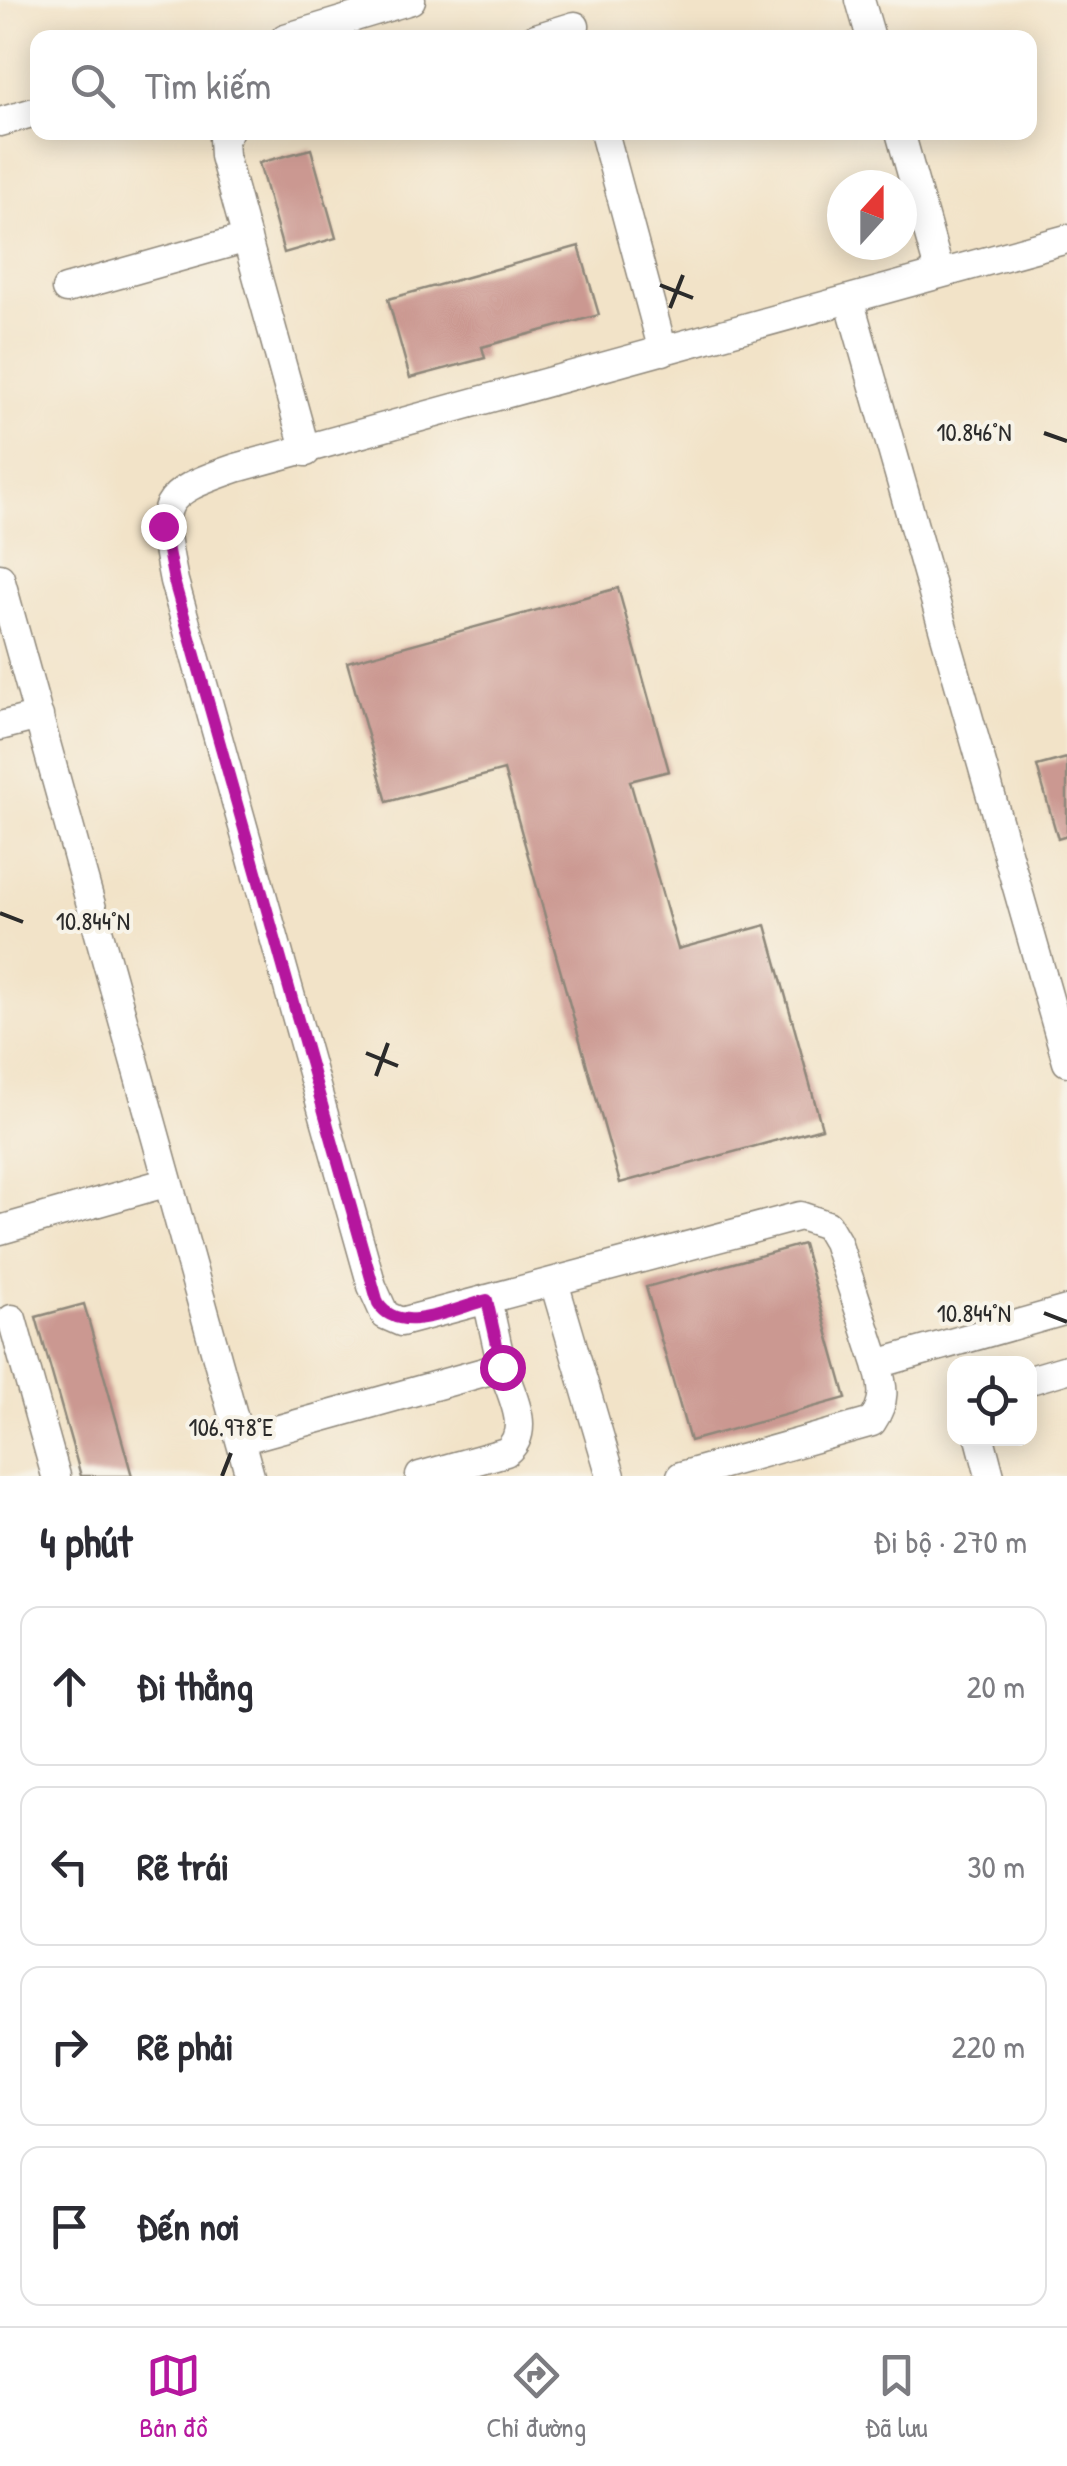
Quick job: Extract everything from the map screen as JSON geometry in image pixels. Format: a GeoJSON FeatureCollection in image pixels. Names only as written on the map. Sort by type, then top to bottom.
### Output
{"type":"FeatureCollection","features":[{"type":"Feature","properties":{"kind":"street"},"geometry":{"type":"LineString","coordinates":[[312,30],[411,0]]}},
{"type":"Feature","properties":{"kind":"street"},"geometry":{"type":"LineString","coordinates":[[860,0],[869,30]]}},
{"type":"Feature","properties":{"kind":"street"},"geometry":{"type":"LineString","coordinates":[[0,122],[30,113]]}},
{"type":"Feature","properties":{"kind":"street"},"geometry":{"type":"LineString","coordinates":[[223,140],[224,156],[306,452]]}},
{"type":"Feature","properties":{"kind":"street"},"geometry":{"type":"LineString","coordinates":[[606,140],[663,351]]}},
{"type":"Feature","properties":{"kind":"street"},"geometry":{"type":"LineString","coordinates":[[902,140],[940,274]]}},
{"type":"Feature","properties":{"kind":"street"},"geometry":{"type":"LineString","coordinates":[[66,288],[247,238]]}},
{"type":"Feature","properties":{"kind":"street"},"geometry":{"type":"LineString","coordinates":[[682,1476],[872,1422],[882,1407],[884,1389],[837,1242],[827,1225],[800,1216],[402,1322],[385,1314],[378,1303],[174,581],[163,526],[169,502],[185,485],[1067,238]]}},
{"type":"Feature","properties":{"kind":"street"},"geometry":{"type":"LineString","coordinates":[[849,299],[1067,1062]]}},
{"type":"Feature","properties":{"kind":"street"},"geometry":{"type":"LineString","coordinates":[[0,578],[165,1182],[250,1476]]}},
{"type":"Feature","properties":{"kind":"street"},"geometry":{"type":"LineString","coordinates":[[0,726],[40,716]]}},
{"type":"Feature","properties":{"kind":"street"},"geometry":{"type":"LineString","coordinates":[[0,1228],[165,1182]]}},
{"type":"Feature","properties":{"kind":"street"},"geometry":{"type":"LineString","coordinates":[[554,1282],[611,1476]]}},
{"type":"Feature","properties":{"kind":"street"},"geometry":{"type":"LineString","coordinates":[[420,1476],[506,1452],[516,1444],[521,1429],[487,1300]]}},
{"type":"Feature","properties":{"kind":"street"},"geometry":{"type":"LineString","coordinates":[[877,1364],[1067,1310]]}},
{"type":"Feature","properties":{"kind":"street"},"geometry":{"type":"LineString","coordinates":[[12,1320],[56,1476]]}},
{"type":"Feature","properties":{"kind":"street"},"geometry":{"type":"LineString","coordinates":[[240,1440],[502,1367]]}},
{"type":"Feature","properties":{"kind":"street"},"geometry":{"type":"LineString","coordinates":[[1037,1378],[1067,1369]]}},
{"type":"Feature","properties":{"kind":"street"},"geometry":{"type":"LineString","coordinates":[[982,1446],[990,1476]]}},
{"type":"Feature","properties":{"kind":"building"},"geometry":{"type":"Polygon","coordinates":[[[311,149],[336,238],[284,253],[259,163],[311,149]]]}},
{"type":"Feature","properties":{"kind":"building"},"geometry":{"type":"Polygon","coordinates":[[[579,246],[599,315],[482,347],[485,358],[410,378],[388,299],[579,246]]]}},
{"type":"Feature","properties":{"kind":"building"},"geometry":{"type":"Polygon","coordinates":[[[618,588],[669,771],[630,781],[678,949],[766,925],[822,1128],[620,1183],[504,770],[387,802],[347,662],[618,588]]]}},
{"type":"Feature","properties":{"kind":"building"},"geometry":{"type":"Polygon","coordinates":[[[1067,758],[1067,836],[1058,839],[1037,766],[1067,758]]]}},
{"type":"Feature","properties":{"kind":"building"},"geometry":{"type":"Polygon","coordinates":[[[803,1244],[846,1398],[690,1441],[646,1287],[803,1244]]]}},
{"type":"Feature","properties":{"kind":"building"},"geometry":{"type":"Polygon","coordinates":[[[84,1304],[132,1476],[81,1476],[36,1317],[84,1304]]]}},
{"type":"Feature","properties":{"kind":"route"},"geometry":{"type":"LineString","coordinates":[[163,526],[174,581],[378,1303],[385,1314],[402,1322],[487,1300],[502,1367]]}}]}
